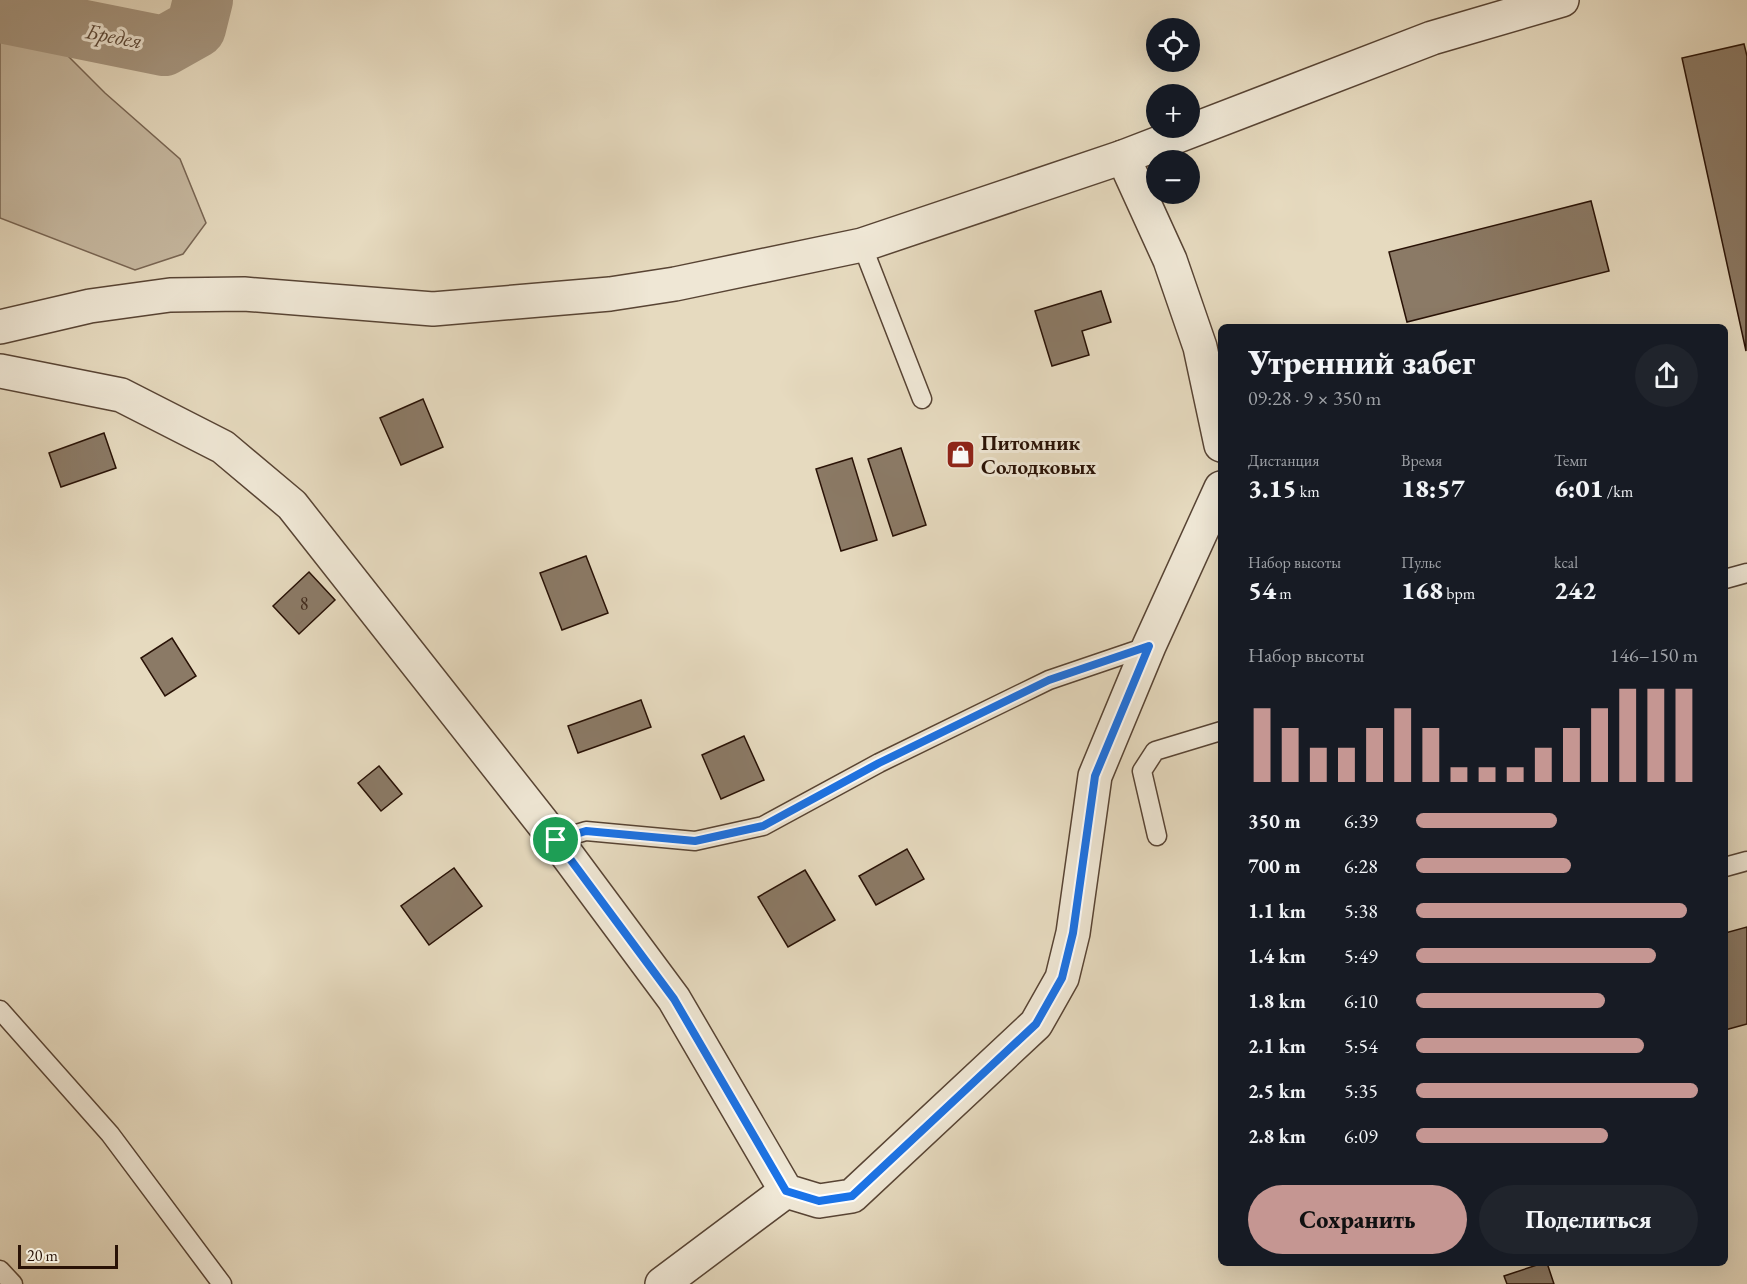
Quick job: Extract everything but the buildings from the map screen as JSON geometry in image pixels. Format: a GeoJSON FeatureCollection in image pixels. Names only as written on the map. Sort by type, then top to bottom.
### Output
{"type":"FeatureCollection","features":[{"type":"Feature","properties":{"kind":"street"},"geometry":{"type":"LineString","coordinates":[[0,327],[90,306],[170,295],[244,294],[433,309],[610,294],[675,284],[862,245],[1123,157],[1432,38],[1562,0]]}},
{"type":"Feature","properties":{"kind":"street"},"geometry":{"type":"LineString","coordinates":[[1123,157],[1170,260],[1200,347],[1218,431]]}},
{"type":"Feature","properties":{"kind":"street"},"geometry":{"type":"LineString","coordinates":[[0,371],[121,395],[223,447],[292,505],[556,840],[674,999],[786,1191],[819,1201],[852,1196],[1036,1024],[1062,978],[1073,933],[1095,776],[1149,646],[1218,495]]}},
{"type":"Feature","properties":{"kind":"street"},"geometry":{"type":"LineString","coordinates":[[662,1284],[786,1191]]}},
{"type":"Feature","properties":{"kind":"lane"},"geometry":{"type":"LineString","coordinates":[[862,245],[922,399]]}},
{"type":"Feature","properties":{"kind":"lane"},"geometry":{"type":"LineString","coordinates":[[1728,578],[1747,573]]}},
{"type":"Feature","properties":{"kind":"lane"},"geometry":{"type":"LineString","coordinates":[[556,840],[586,831],[695,841],[763,826],[879,763],[1049,680],[1149,646]]}},
{"type":"Feature","properties":{"kind":"lane"},"geometry":{"type":"LineString","coordinates":[[1157,836],[1142,771],[1155,751],[1218,732]]}},
{"type":"Feature","properties":{"kind":"lane"},"geometry":{"type":"LineString","coordinates":[[1728,866],[1747,861]]}},
{"type":"Feature","properties":{"kind":"lane"},"geometry":{"type":"LineString","coordinates":[[0,1010],[110,1134],[222,1284]]}},
{"type":"Feature","properties":{"kind":"lane"},"geometry":{"type":"LineString","coordinates":[[0,1270],[14,1284]]}},
{"type":"Feature","properties":{"kind":"shaded area"},"geometry":{"type":"Polygon","coordinates":[[[0,0],[12,0],[105,93],[180,159],[206,223],[183,254],[135,270],[0,218],[0,0]]]}},
{"type":"Feature","properties":{"kind":"waterway","name":"Бредея"},"geometry":{"type":"LineString","coordinates":[[0,13],[164,46],[196,28],[203,0]]}},
{"type":"Feature","properties":{"kind":"place","name":"Питомник Солодковых"},"geometry":{"type":"Point","coordinates":[960,454]}},
{"type":"Feature","properties":{"kind":"route"},"geometry":{"type":"LineString","coordinates":[[1149,646],[1095,776],[1073,933],[1062,978],[1036,1024],[852,1196],[819,1201],[786,1191],[674,999],[556,840],[586,831],[695,841],[763,826],[879,763],[1049,680],[1149,646]]}}]}
